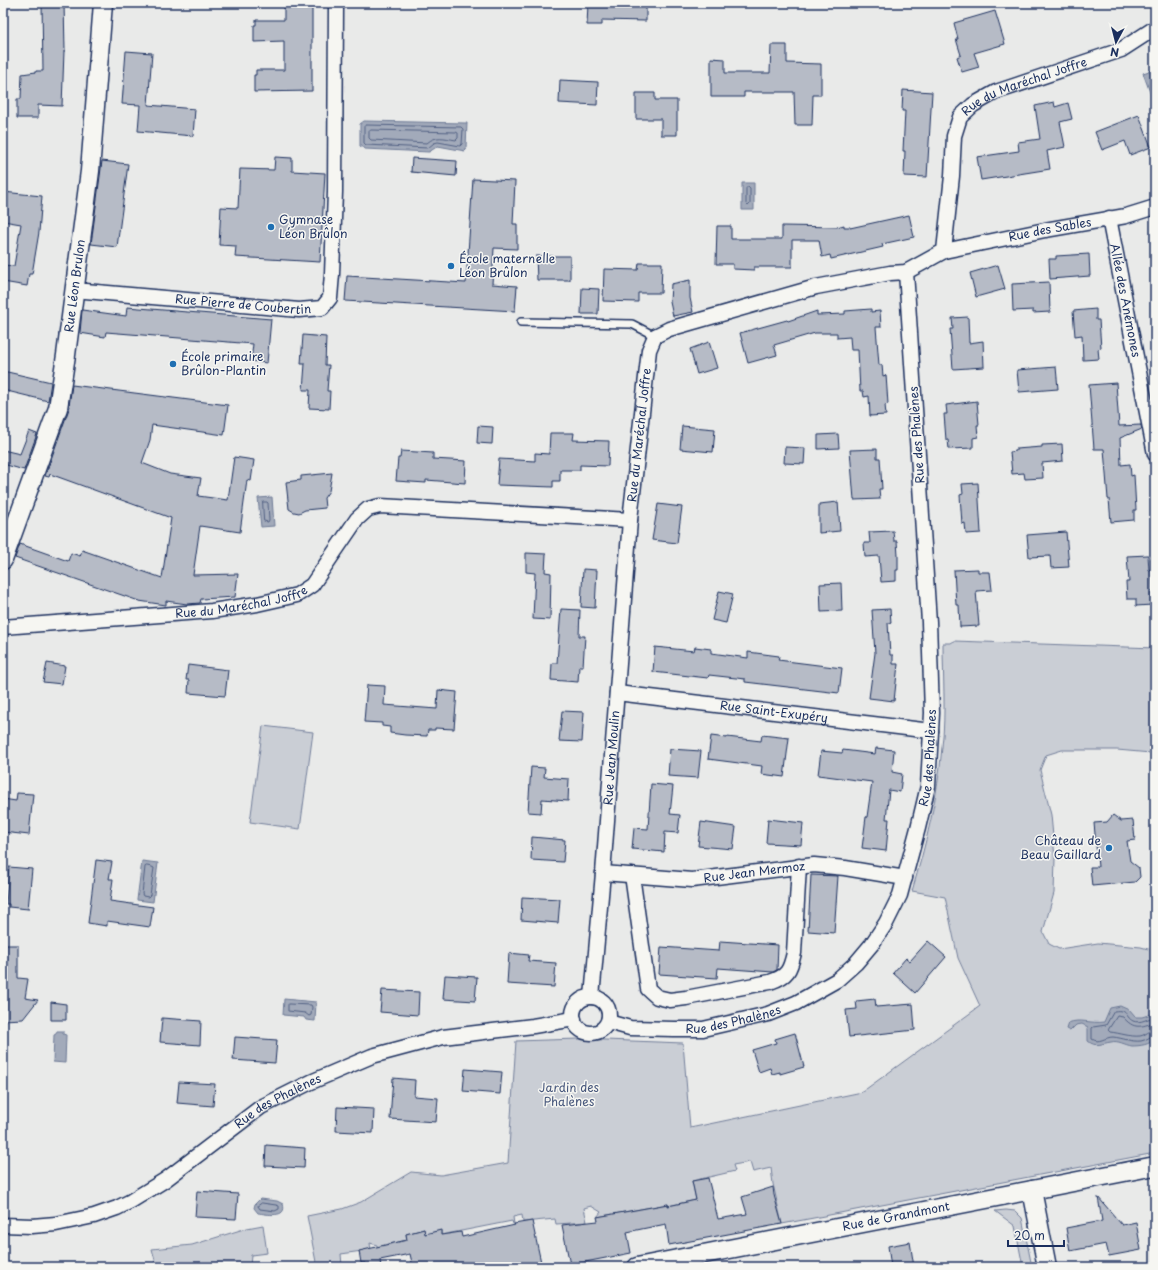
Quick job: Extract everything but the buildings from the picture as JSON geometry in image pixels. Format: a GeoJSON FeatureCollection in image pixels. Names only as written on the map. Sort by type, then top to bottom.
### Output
{"type":"FeatureCollection","features":[{"type":"Feature","properties":{"kind":"street","name":"Rue Léon Brulon"},"geometry":{"type":"LineString","coordinates":[[3,560],[58,408],[90,171],[103,3]]}},
{"type":"Feature","properties":{"kind":"street","name":"Rue Pierre de Coubertin"},"geometry":{"type":"LineString","coordinates":[[74,290],[299,310],[322,308],[330,298],[332,274],[335,186],[336,3]]}},
{"type":"Feature","properties":{"kind":"street","name":"Rue du Maréchal Joffre"},"geometry":{"type":"LineString","coordinates":[[944,251],[952,176],[954,136],[960,117],[973,105],[996,92],[1121,50],[1155,28]]}},
{"type":"Feature","properties":{"kind":"street","name":"Rue des Sables"},"geometry":{"type":"LineString","coordinates":[[944,251],[1142,212],[1155,207]]}},
{"type":"Feature","properties":{"kind":"street","name":"Allée des Anémones"},"geometry":{"type":"LineString","coordinates":[[1109,218],[1155,454]]}},
{"type":"Feature","properties":{"kind":"street"},"geometry":{"type":"LineString","coordinates":[[655,336],[669,329],[816,287],[890,273],[906,272],[944,251]]}},
{"type":"Feature","properties":{"kind":"street","name":"Rue des Phalènes"},"geometry":{"type":"LineString","coordinates":[[608,1022],[630,1028],[703,1029],[768,1014],[796,1003],[837,980],[856,963],[872,944],[886,923],[900,895],[928,786],[932,713],[929,622],[906,272]]}},
{"type":"Feature","properties":{"kind":"street","name":"Rue du Maréchal Joffre"},"geometry":{"type":"LineString","coordinates":[[3,627],[212,611],[257,604],[297,595],[312,585],[357,519],[368,509],[380,506],[630,520],[649,350],[655,336]]}},
{"type":"Feature","properties":{"kind":"street","name":"Rue Jean Moulin"},"geometry":{"type":"LineString","coordinates":[[592,997],[630,520]]}},
{"type":"Feature","properties":{"kind":"street","name":"Rue Saint-Exupéry"},"geometry":{"type":"LineString","coordinates":[[617,693],[931,731]]}},
{"type":"Feature","properties":{"kind":"street"},"geometry":{"type":"LineString","coordinates":[[632,876],[648,989],[657,997],[670,1000],[770,982],[782,978],[787,973],[794,953],[799,866]]}},
{"type":"Feature","properties":{"kind":"street","name":"Rue Jean Mermoz"},"geometry":{"type":"LineString","coordinates":[[603,873],[699,880],[799,866],[829,866],[905,878]]}},
{"type":"Feature","properties":{"kind":"street"},"geometry":{"type":"LineString","coordinates":[[592,997],[598,998],[606,1005],[608,1010],[608,1022],[600,1030],[590,1032],[579,1028],[573,1014],[577,1003],[582,999],[592,997]]}},
{"type":"Feature","properties":{"kind":"street","name":"Rue des Phalènes"},"geometry":{"type":"LineString","coordinates":[[3,1225],[32,1226],[56,1224],[94,1216],[117,1208],[165,1180],[261,1107],[311,1082],[372,1056],[443,1037],[533,1026],[574,1019]]}},
{"type":"Feature","properties":{"kind":"street","name":"Rue de Grandmont"},"geometry":{"type":"LineString","coordinates":[[637,1267],[1155,1166]]}},
{"type":"Feature","properties":{"kind":"street"},"geometry":{"type":"LineString","coordinates":[[1032,1190],[1047,1267]]}},
{"type":"Feature","properties":{"kind":"lane"},"geometry":{"type":"LineString","coordinates":[[521,322],[632,324],[655,336]]}},
{"type":"Feature","properties":{"kind":"green space","name":"Jardin des Phalènes"},"geometry":{"type":"Polygon","coordinates":[[[954,641],[1155,648],[1155,755],[1151,753],[1117,750],[1062,750],[1046,755],[1040,770],[1051,815],[1055,858],[1054,893],[1043,932],[1049,944],[1059,949],[1098,943],[1141,947],[1155,951],[1155,1153],[782,1224],[771,1168],[753,1172],[750,1162],[733,1165],[735,1171],[692,1181],[696,1200],[597,1217],[601,1212],[591,1206],[584,1208],[587,1222],[556,1224],[555,1219],[523,1222],[522,1215],[513,1217],[514,1224],[512,1221],[441,1235],[441,1231],[425,1234],[424,1229],[406,1234],[407,1240],[377,1247],[377,1245],[370,1243],[371,1251],[341,1254],[342,1266],[317,1267],[307,1216],[342,1209],[361,1202],[411,1172],[441,1175],[508,1163],[516,1041],[579,1039],[683,1043],[690,1128],[862,1092],[980,1006],[958,958],[945,897],[912,891],[931,820],[938,784],[944,721],[943,643],[951,643],[954,641]]]}},
{"type":"Feature","properties":{"kind":"green space"},"geometry":{"type":"Polygon","coordinates":[[[263,726],[313,732],[300,829],[250,822],[263,726]]]}},
{"type":"Feature","properties":{"kind":"green space"},"geometry":{"type":"Polygon","coordinates":[[[995,1211],[1015,1211],[1022,1218],[1032,1267],[1023,1267],[1015,1226],[995,1211]]]}},
{"type":"Feature","properties":{"kind":"green space"},"geometry":{"type":"Polygon","coordinates":[[[263,1225],[267,1253],[251,1255],[250,1267],[157,1267],[152,1249],[192,1245],[247,1228],[263,1225]]]}},
{"type":"Feature","properties":{"kind":"water"},"geometry":{"type":"Polygon","coordinates":[[[1152,70],[1155,76],[1155,93],[1151,95],[1143,73],[1152,70]]]}},
{"type":"Feature","properties":{"kind":"water"},"geometry":{"type":"Polygon","coordinates":[[[364,121],[467,123],[466,148],[465,151],[438,146],[429,152],[365,149],[360,146],[360,124],[364,121]]]}},
{"type":"Feature","properties":{"kind":"water"},"geometry":{"type":"Polygon","coordinates":[[[742,183],[754,183],[754,210],[742,210],[742,183]]]}},
{"type":"Feature","properties":{"kind":"water"},"geometry":{"type":"Polygon","coordinates":[[[272,497],[274,526],[261,527],[258,498],[272,497]]]}},
{"type":"Feature","properties":{"kind":"water"},"geometry":{"type":"Polygon","coordinates":[[[142,861],[158,863],[153,902],[137,900],[142,861]]]}},
{"type":"Feature","properties":{"kind":"water"},"geometry":{"type":"Polygon","coordinates":[[[284,999],[316,1002],[315,1021],[306,1020],[304,1017],[283,1015],[284,999]]]}},
{"type":"Feature","properties":{"kind":"water"},"geometry":{"type":"Polygon","coordinates":[[[1120,1006],[1129,1010],[1135,1017],[1142,1017],[1155,1013],[1156,1033],[1155,1038],[1151,1042],[1138,1046],[1132,1046],[1119,1042],[1096,1045],[1088,1041],[1088,1027],[1082,1024],[1076,1025],[1070,1031],[1066,1029],[1068,1023],[1072,1022],[1104,1022],[1110,1008],[1120,1006]]]}},
{"type":"Feature","properties":{"kind":"water"},"geometry":{"type":"Polygon","coordinates":[[[57,1031],[63,1031],[63,1034],[66,1035],[65,1063],[53,1062],[54,1035],[57,1031]]]}},
{"type":"Feature","properties":{"kind":"water"},"geometry":{"type":"Polygon","coordinates":[[[260,1199],[277,1201],[283,1204],[284,1209],[279,1214],[271,1215],[258,1213],[254,1208],[255,1204],[260,1199]]]}},
{"type":"Feature","properties":{"kind":"place","name":"Gymnase Léon Brûlon"},"geometry":{"type":"Point","coordinates":[271,227]}},
{"type":"Feature","properties":{"kind":"place","name":"École maternelle Léon Brûlon"},"geometry":{"type":"Point","coordinates":[451,266]}},
{"type":"Feature","properties":{"kind":"place","name":"École primaire Brûlon-Plantin"},"geometry":{"type":"Point","coordinates":[173,364]}},
{"type":"Feature","properties":{"kind":"place","name":"Château de Beau Gaillard"},"geometry":{"type":"Point","coordinates":[1109,848]}}]}
